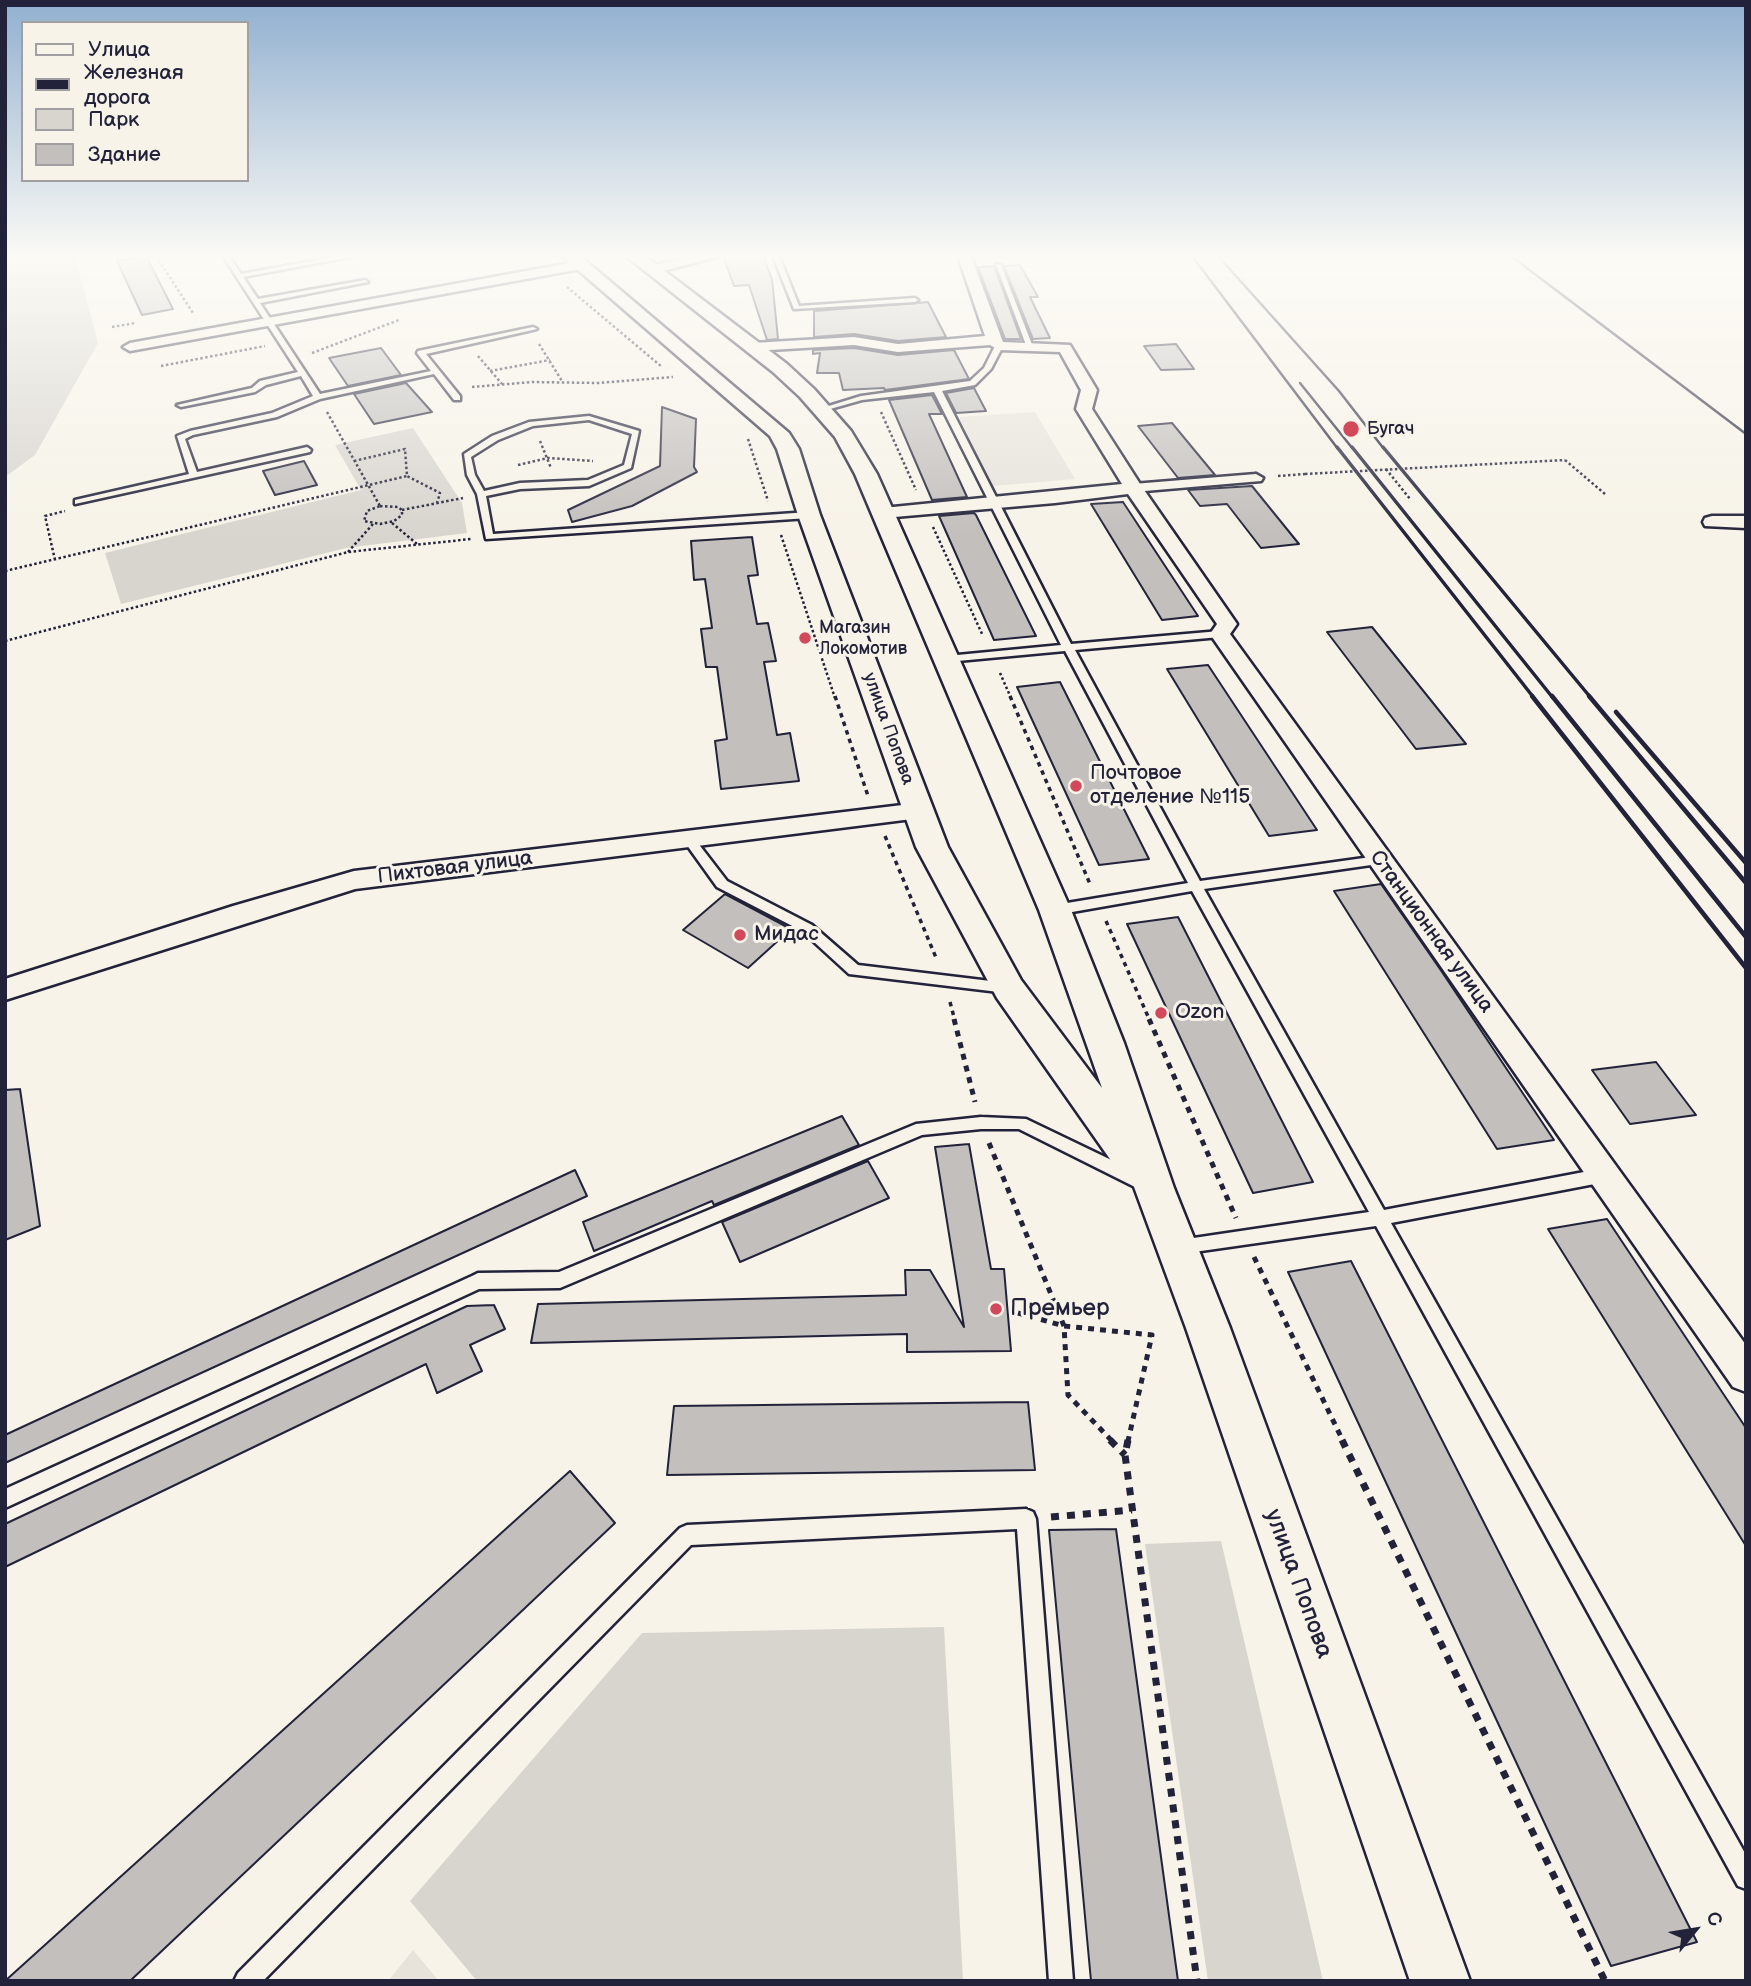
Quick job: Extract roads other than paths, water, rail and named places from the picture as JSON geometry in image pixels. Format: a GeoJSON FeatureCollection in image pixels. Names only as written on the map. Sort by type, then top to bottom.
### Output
{"type":"FeatureCollection","features":[{"type":"Feature","properties":{"kind":"street","name":"улица Попова"},"geometry":{"type":"LineString","coordinates":[[698,349],[779,433],[788,449],[809,515],[932,848],[1009,989],[1154,1188]]}},
{"type":"Feature","properties":{"kind":"street","name":"улица Попова"},"geometry":{"type":"LineString","coordinates":[[755,349],[823,409],[850,445],[883,513],[1055,910],[1106,1043],[1154,1188],[1178,1248],[1440,1981]]}},
{"type":"Feature","properties":{"kind":"street"},"geometry":{"type":"LineString","coordinates":[[1065,349],[1089,390],[1084,409],[1133,488]]}},
{"type":"Feature","properties":{"kind":"street"},"geometry":{"type":"LineString","coordinates":[[883,513],[1256,478]]}},
{"type":"Feature","properties":{"kind":"street","name":"Станционная улица"},"geometry":{"type":"LineString","coordinates":[[1133,488],[1227,624],[1220,634],[1746,1375]]}},
{"type":"Feature","properties":{"kind":"street"},"geometry":{"type":"LineString","coordinates":[[1712,523],[1746,522]]}},
{"type":"Feature","properties":{"kind":"street","name":"Пихтовая улица"},"geometry":{"type":"LineString","coordinates":[[5,990],[242,913],[354,880],[919,811]]}},
{"type":"Feature","properties":{"kind":"lane"},"geometry":{"type":"LineString","coordinates":[[288,349],[320,401]]}},
{"type":"Feature","properties":{"kind":"lane"},"geometry":{"type":"LineString","coordinates":[[440,349],[421,353],[457,398]]}},
{"type":"Feature","properties":{"kind":"lane"},"geometry":{"type":"LineString","coordinates":[[823,409],[861,398],[972,383],[987,369],[995,349]]}},
{"type":"Feature","properties":{"kind":"lane"},"geometry":{"type":"LineString","coordinates":[[194,475],[180,438],[190,433],[274,415],[435,372]]}},
{"type":"Feature","properties":{"kind":"lane"},"geometry":{"type":"LineString","coordinates":[[181,405],[255,390],[263,383],[304,373]]}},
{"type":"Feature","properties":{"kind":"lane"},"geometry":{"type":"LineString","coordinates":[[937,389],[1068,648],[1196,886],[1746,1878]]}},
{"type":"Feature","properties":{"kind":"lane"},"geometry":{"type":"LineString","coordinates":[[481,494],[520,486],[589,483],[628,466],[636,433],[589,418],[532,424],[495,438],[467,456],[471,475],[481,494],[489,537],[809,515]]}},
{"type":"Feature","properties":{"kind":"lane"},"geometry":{"type":"LineString","coordinates":[[78,502],[307,450]]}},
{"type":"Feature","properties":{"kind":"lane"},"geometry":{"type":"LineString","coordinates":[[947,659],[1220,634]]}},
{"type":"Feature","properties":{"kind":"lane"},"geometry":{"type":"LineString","coordinates":[[690,841],[722,884],[807,928],[854,970],[1009,989]]}},
{"type":"Feature","properties":{"kind":"lane"},"geometry":{"type":"LineString","coordinates":[[1055,910],[1196,886],[1378,860]]}},
{"type":"Feature","properties":{"kind":"lane"},"geometry":{"type":"LineString","coordinates":[[5,1499],[478,1281],[560,1280],[922,1129],[981,1123],[1021,1123],[1154,1188]]}},
{"type":"Feature","properties":{"kind":"lane"},"geometry":{"type":"LineString","coordinates":[[1178,1248],[1244,1236],[1381,1218],[1606,1175]]}},
{"type":"Feature","properties":{"kind":"lane"},"geometry":{"type":"LineString","coordinates":[[246,1981],[687,1535],[1026,1519],[1060,1981]]}},
{"type":"Feature","properties":{"kind":"railway"},"geometry":{"type":"LineString","coordinates":[[1262,349],[1338,449]]}},
{"type":"Feature","properties":{"kind":"railway"},"geometry":{"type":"LineString","coordinates":[[1301,349],[1339,391],[1384,449]]}},
{"type":"Feature","properties":{"kind":"railway"},"geometry":{"type":"LineString","coordinates":[[1633,349],[1746,434]]}},
{"type":"Feature","properties":{"kind":"railway"},"geometry":{"type":"LineString","coordinates":[[1300,383],[1353,449]]}},
{"type":"Feature","properties":{"kind":"railway"},"geometry":{"type":"LineString","coordinates":[[1337,447],[1534,698]]}},
{"type":"Feature","properties":{"kind":"railway"},"geometry":{"type":"LineString","coordinates":[[1352,447],[1553,698]]}},
{"type":"Feature","properties":{"kind":"railway"},"geometry":{"type":"LineString","coordinates":[[1383,447],[1591,698]]}},
{"type":"Feature","properties":{"kind":"railway"},"geometry":{"type":"LineString","coordinates":[[1532,696],[1746,968]]}},
{"type":"Feature","properties":{"kind":"railway"},"geometry":{"type":"LineString","coordinates":[[1552,696],[1746,937]]}},
{"type":"Feature","properties":{"kind":"railway"},"geometry":{"type":"LineString","coordinates":[[1589,696],[1746,883]]}},
{"type":"Feature","properties":{"kind":"railway"},"geometry":{"type":"LineString","coordinates":[[1616,712],[1746,863]]}},
{"type":"Feature","properties":{"kind":"place","name":"Бугач"},"geometry":{"type":"Point","coordinates":[1351,429]}},
{"type":"Feature","properties":{"kind":"place","name":"Магазин Локомотив"},"geometry":{"type":"Point","coordinates":[805,638]}},
{"type":"Feature","properties":{"kind":"place","name":"Почтовое отделение №115"},"geometry":{"type":"Point","coordinates":[1076,786]}},
{"type":"Feature","properties":{"kind":"place","name":"Мидас"},"geometry":{"type":"Point","coordinates":[740,935]}},
{"type":"Feature","properties":{"kind":"place","name":"Ozon"},"geometry":{"type":"Point","coordinates":[1161,1013]}},
{"type":"Feature","properties":{"kind":"place","name":"Премьер"},"geometry":{"type":"Point","coordinates":[996,1309]}}]}
